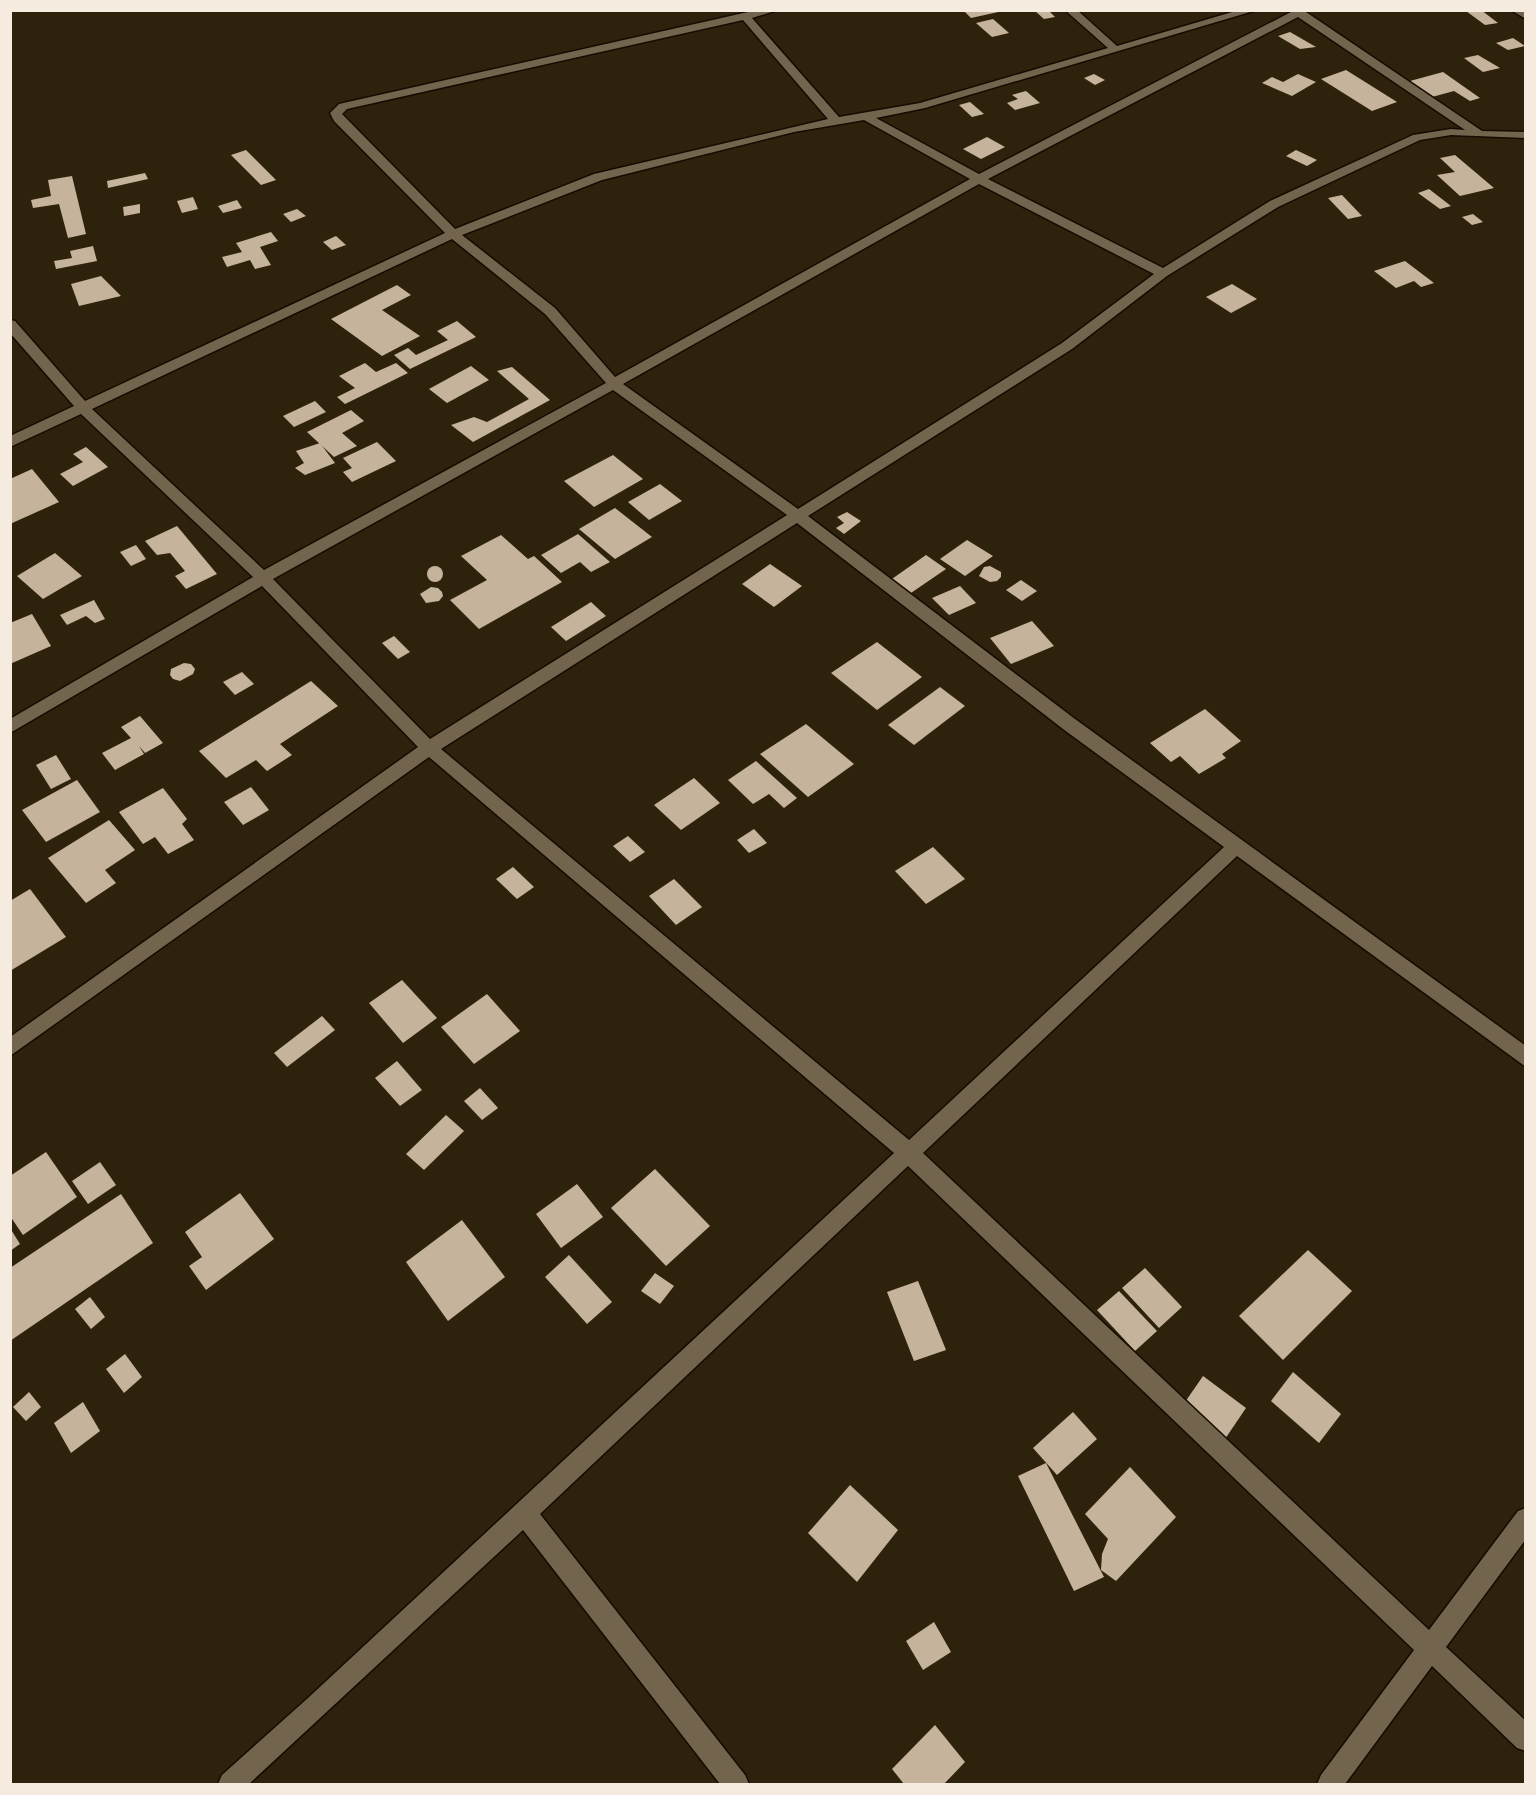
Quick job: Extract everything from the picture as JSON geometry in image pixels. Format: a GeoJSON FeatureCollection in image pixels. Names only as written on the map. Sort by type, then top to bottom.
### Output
{"type":"FeatureCollection","features":[{"type":"Feature","properties":{"kind":"street"},"geometry":{"type":"LineString","coordinates":[[772,10],[343,106],[336,113],[338,119],[453,234],[550,311],[614,384],[798,516],[1069,724],[1526,1059]]}},
{"type":"Feature","properties":{"kind":"street"},"geometry":{"type":"LineString","coordinates":[[1070,10],[1116,50]]}},
{"type":"Feature","properties":{"kind":"street"},"geometry":{"type":"LineString","coordinates":[[10,442],[453,234],[598,177],[835,120],[921,105],[1252,10]]}},
{"type":"Feature","properties":{"kind":"street"},"geometry":{"type":"LineString","coordinates":[[1516,10],[1526,16]]}},
{"type":"Feature","properties":{"kind":"street"},"geometry":{"type":"LineString","coordinates":[[10,727],[263,578],[614,384],[679,345],[979,179],[1297,12],[1480,134]]}},
{"type":"Feature","properties":{"kind":"street"},"geometry":{"type":"LineString","coordinates":[[745,16],[835,120]]}},
{"type":"Feature","properties":{"kind":"street"},"geometry":{"type":"LineString","coordinates":[[865,116],[979,179],[1163,273]]}},
{"type":"Feature","properties":{"kind":"street"},"geometry":{"type":"LineString","coordinates":[[10,1048],[429,748],[1067,346],[1163,273],[1274,204],[1417,138],[1451,132],[1526,135]]}},
{"type":"Feature","properties":{"kind":"street"},"geometry":{"type":"LineString","coordinates":[[10,324],[83,408],[263,578],[429,748],[908,1152],[1526,1739]]}},
{"type":"Feature","properties":{"kind":"street"},"geometry":{"type":"LineString","coordinates":[[231,1785],[525,1513],[1236,846]]}},
{"type":"Feature","properties":{"kind":"street"},"geometry":{"type":"LineString","coordinates":[[525,1513],[735,1785]]}},
{"type":"Feature","properties":{"kind":"street"},"geometry":{"type":"LineString","coordinates":[[1330,1785],[1526,1519]]}},
{"type":"Feature","properties":{"kind":"building"},"geometry":{"type":"Polygon","coordinates":[[[963,10],[1003,10],[1003,11],[971,18],[963,10]]]}},
{"type":"Feature","properties":{"kind":"building"},"geometry":{"type":"Polygon","coordinates":[[[1034,10],[1048,10],[1055,17],[1044,19],[1034,10]]]}},
{"type":"Feature","properties":{"kind":"building"},"geometry":{"type":"Polygon","coordinates":[[[1481,10],[1498,23],[1485,25],[1466,11],[1481,10]]]}},
{"type":"Feature","properties":{"kind":"building"},"geometry":{"type":"Polygon","coordinates":[[[993,19],[1009,33],[992,37],[976,23],[993,19]]]}},
{"type":"Feature","properties":{"kind":"building"},"geometry":{"type":"Polygon","coordinates":[[[1290,32],[1316,47],[1300,49],[1278,36],[1290,32]]]}},
{"type":"Feature","properties":{"kind":"building"},"geometry":{"type":"Polygon","coordinates":[[[1513,38],[1525,46],[1508,50],[1496,43],[1513,38]]]}},
{"type":"Feature","properties":{"kind":"building"},"geometry":{"type":"Polygon","coordinates":[[[1478,55],[1500,68],[1483,72],[1464,58],[1478,55]]]}},
{"type":"Feature","properties":{"kind":"building"},"geometry":{"type":"Polygon","coordinates":[[[1346,70],[1397,102],[1372,111],[1321,79],[1346,70]]]}},
{"type":"Feature","properties":{"kind":"building"},"geometry":{"type":"Polygon","coordinates":[[[1443,72],[1480,98],[1470,101],[1454,91],[1432,97],[1410,81],[1443,72]]]}},
{"type":"Feature","properties":{"kind":"building"},"geometry":{"type":"Polygon","coordinates":[[[1094,74],[1105,80],[1095,85],[1084,78],[1094,74]]]}},
{"type":"Feature","properties":{"kind":"building"},"geometry":{"type":"Polygon","coordinates":[[[1298,74],[1316,82],[1292,96],[1262,83],[1272,77],[1283,82],[1298,74]]]}},
{"type":"Feature","properties":{"kind":"building"},"geometry":{"type":"Polygon","coordinates":[[[1026,91],[1040,103],[1015,110],[1007,103],[1018,99],[1012,95],[1026,91]]]}},
{"type":"Feature","properties":{"kind":"building"},"geometry":{"type":"Polygon","coordinates":[[[970,102],[984,114],[972,117],[959,105],[970,102]]]}},
{"type":"Feature","properties":{"kind":"building"},"geometry":{"type":"Polygon","coordinates":[[[987,137],[1005,147],[981,159],[963,149],[987,137]]]}},
{"type":"Feature","properties":{"kind":"building"},"geometry":{"type":"Polygon","coordinates":[[[246,150],[276,180],[261,185],[231,155],[246,150]]]}},
{"type":"Feature","properties":{"kind":"building"},"geometry":{"type":"Polygon","coordinates":[[[1296,150],[1317,160],[1307,166],[1286,156],[1296,150]]]}},
{"type":"Feature","properties":{"kind":"building"},"geometry":{"type":"Polygon","coordinates":[[[1455,155],[1494,188],[1460,196],[1437,175],[1455,172],[1440,158],[1455,155]]]}},
{"type":"Feature","properties":{"kind":"building"},"geometry":{"type":"Polygon","coordinates":[[[145,173],[148,179],[108,188],[107,181],[145,173]]]}},
{"type":"Feature","properties":{"kind":"building"},"geometry":{"type":"Polygon","coordinates":[[[72,176],[86,234],[68,238],[59,204],[33,208],[31,200],[51,196],[48,180],[72,176]]]}},
{"type":"Feature","properties":{"kind":"building"},"geometry":{"type":"Polygon","coordinates":[[[1429,189],[1451,206],[1440,209],[1418,193],[1429,189]]]}},
{"type":"Feature","properties":{"kind":"building"},"geometry":{"type":"Polygon","coordinates":[[[1342,195],[1362,216],[1348,219],[1328,198],[1342,195]]]}},
{"type":"Feature","properties":{"kind":"building"},"geometry":{"type":"Polygon","coordinates":[[[193,197],[198,209],[182,213],[177,201],[193,197]]]}},
{"type":"Feature","properties":{"kind":"building"},"geometry":{"type":"Polygon","coordinates":[[[237,200],[242,208],[223,213],[218,206],[237,200]]]}},
{"type":"Feature","properties":{"kind":"building"},"geometry":{"type":"Polygon","coordinates":[[[140,204],[140,213],[124,216],[123,207],[140,204]]]}},
{"type":"Feature","properties":{"kind":"building"},"geometry":{"type":"Polygon","coordinates":[[[297,209],[306,216],[291,222],[283,214],[297,209]]]}},
{"type":"Feature","properties":{"kind":"building"},"geometry":{"type":"Polygon","coordinates":[[[1473,214],[1483,222],[1472,225],[1462,217],[1473,214]]]}},
{"type":"Feature","properties":{"kind":"building"},"geometry":{"type":"Polygon","coordinates":[[[271,232],[278,241],[260,247],[271,265],[255,269],[250,260],[227,267],[222,257],[242,252],[236,243],[271,232]]]}},
{"type":"Feature","properties":{"kind":"building"},"geometry":{"type":"Polygon","coordinates":[[[336,236],[346,245],[332,250],[323,242],[336,236]]]}},
{"type":"Feature","properties":{"kind":"building"},"geometry":{"type":"Polygon","coordinates":[[[93,246],[97,261],[56,269],[54,261],[72,258],[70,251],[93,246]]]}},
{"type":"Feature","properties":{"kind":"building"},"geometry":{"type":"Polygon","coordinates":[[[1405,261],[1434,283],[1421,287],[1414,281],[1396,288],[1374,271],[1405,261]]]}},
{"type":"Feature","properties":{"kind":"building"},"geometry":{"type":"Polygon","coordinates":[[[101,276],[121,296],[79,306],[71,284],[101,276]]]}},
{"type":"Feature","properties":{"kind":"building"},"geometry":{"type":"Polygon","coordinates":[[[1232,284],[1257,299],[1231,313],[1206,297],[1232,284]]]}},
{"type":"Feature","properties":{"kind":"building"},"geometry":{"type":"Polygon","coordinates":[[[397,285],[411,295],[382,310],[420,336],[382,356],[331,319],[397,285]]]}},
{"type":"Feature","properties":{"kind":"building"},"geometry":{"type":"Polygon","coordinates":[[[457,321],[476,337],[410,369],[394,355],[408,348],[416,355],[448,340],[437,331],[457,321]]]}},
{"type":"Feature","properties":{"kind":"building"},"geometry":{"type":"Polygon","coordinates":[[[365,363],[376,372],[396,363],[408,373],[345,404],[337,397],[355,388],[339,376],[365,363]]]}},
{"type":"Feature","properties":{"kind":"building"},"geometry":{"type":"Polygon","coordinates":[[[471,366],[489,380],[447,403],[429,389],[471,366]]]}},
{"type":"Feature","properties":{"kind":"building"},"geometry":{"type":"Polygon","coordinates":[[[512,367],[550,400],[473,442],[451,425],[474,417],[487,422],[529,399],[497,371],[512,367]]]}},
{"type":"Feature","properties":{"kind":"building"},"geometry":{"type":"Polygon","coordinates":[[[315,401],[326,412],[294,427],[283,416],[315,401]]]}},
{"type":"Feature","properties":{"kind":"building"},"geometry":{"type":"Polygon","coordinates":[[[351,410],[364,421],[342,433],[357,446],[334,457],[307,432],[351,410]]]}},
{"type":"Feature","properties":{"kind":"building"},"geometry":{"type":"Polygon","coordinates":[[[377,442],[396,461],[352,482],[343,472],[352,468],[343,458],[377,442]]]}},
{"type":"Feature","properties":{"kind":"building"},"geometry":{"type":"Polygon","coordinates":[[[320,443],[335,463],[305,475],[295,468],[304,463],[296,451],[320,443]]]}},
{"type":"Feature","properties":{"kind":"building"},"geometry":{"type":"Polygon","coordinates":[[[86,447],[108,467],[73,486],[60,474],[83,462],[73,454],[86,447]]]}},
{"type":"Feature","properties":{"kind":"building"},"geometry":{"type":"Polygon","coordinates":[[[613,455],[643,479],[594,507],[564,481],[613,455]]]}},
{"type":"Feature","properties":{"kind":"building"},"geometry":{"type":"Polygon","coordinates":[[[32,469],[59,502],[10,524],[10,479],[32,469]]]}},
{"type":"Feature","properties":{"kind":"building"},"geometry":{"type":"Polygon","coordinates":[[[660,484],[682,501],[649,520],[628,502],[660,484]]]}},
{"type":"Feature","properties":{"kind":"building"},"geometry":{"type":"Polygon","coordinates":[[[615,508],[652,537],[615,559],[579,529],[615,508]]]}},
{"type":"Feature","properties":{"kind":"building"},"geometry":{"type":"Polygon","coordinates":[[[847,512],[861,521],[844,534],[836,528],[844,523],[837,517],[847,512]]]}},
{"type":"Feature","properties":{"kind":"building"},"geometry":{"type":"Polygon","coordinates":[[[177,526],[217,574],[186,589],[175,576],[185,571],[170,553],[157,555],[145,541],[177,526]]]}},
{"type":"Feature","properties":{"kind":"building"},"geometry":{"type":"Polygon","coordinates":[[[578,534],[610,562],[591,572],[580,562],[561,573],[541,555],[578,534]]]}},
{"type":"Feature","properties":{"kind":"building"},"geometry":{"type":"Polygon","coordinates":[[[501,535],[528,559],[534,556],[562,582],[479,629],[450,600],[487,580],[461,556],[501,535]]]}},
{"type":"Feature","properties":{"kind":"building"},"geometry":{"type":"Polygon","coordinates":[[[967,540],[993,556],[965,576],[940,559],[967,540]]]}},
{"type":"Feature","properties":{"kind":"building"},"geometry":{"type":"Polygon","coordinates":[[[136,545],[146,559],[131,566],[120,552],[136,545]]]}},
{"type":"Feature","properties":{"kind":"building"},"geometry":{"type":"Polygon","coordinates":[[[55,553],[82,576],[43,599],[17,576],[55,553]]]}},
{"type":"Feature","properties":{"kind":"building"},"geometry":{"type":"Polygon","coordinates":[[[926,555],[946,569],[908,595],[889,581],[926,555]]]}},
{"type":"Feature","properties":{"kind":"building"},"geometry":{"type":"Polygon","coordinates":[[[770,564],[802,586],[774,607],[742,584],[770,564]]]}},
{"type":"Feature","properties":{"kind":"building"},"geometry":{"type":"Polygon","coordinates":[[[435,566],[441,568],[443,574],[441,580],[435,582],[429,580],[427,574],[429,568],[435,566]]]}},
{"type":"Feature","properties":{"kind":"building"},"geometry":{"type":"Polygon","coordinates":[[[990,566],[1001,572],[1001,577],[997,581],[990,582],[979,576],[984,567],[990,566]]]}},
{"type":"Feature","properties":{"kind":"building"},"geometry":{"type":"Polygon","coordinates":[[[1021,580],[1037,591],[1022,601],[1006,590],[1021,580]]]}},
{"type":"Feature","properties":{"kind":"building"},"geometry":{"type":"Polygon","coordinates":[[[960,586],[976,603],[949,615],[932,598],[960,586]]]}},
{"type":"Feature","properties":{"kind":"building"},"geometry":{"type":"Polygon","coordinates":[[[431,587],[438,588],[443,596],[439,601],[426,603],[420,594],[431,587]]]}},
{"type":"Feature","properties":{"kind":"building"},"geometry":{"type":"Polygon","coordinates":[[[94,600],[105,619],[95,623],[86,616],[67,625],[60,615],[94,600]]]}},
{"type":"Feature","properties":{"kind":"building"},"geometry":{"type":"Polygon","coordinates":[[[591,602],[606,616],[566,641],[551,627],[591,602]]]}},
{"type":"Feature","properties":{"kind":"building"},"geometry":{"type":"Polygon","coordinates":[[[32,614],[51,646],[10,664],[10,623],[32,614]]]}},
{"type":"Feature","properties":{"kind":"building"},"geometry":{"type":"Polygon","coordinates":[[[1032,621],[1054,646],[1011,664],[990,638],[1032,621]]]}},
{"type":"Feature","properties":{"kind":"building"},"geometry":{"type":"Polygon","coordinates":[[[394,636],[410,652],[398,659],[382,643],[394,636]]]}},
{"type":"Feature","properties":{"kind":"building"},"geometry":{"type":"Polygon","coordinates":[[[877,642],[922,677],[877,710],[831,673],[877,642]]]}},
{"type":"Feature","properties":{"kind":"building"},"geometry":{"type":"Polygon","coordinates":[[[184,663],[191,664],[195,669],[193,674],[180,681],[173,679],[170,675],[171,669],[184,663]]]}},
{"type":"Feature","properties":{"kind":"building"},"geometry":{"type":"Polygon","coordinates":[[[242,672],[254,684],[235,695],[223,682],[242,672]]]}},
{"type":"Feature","properties":{"kind":"building"},"geometry":{"type":"Polygon","coordinates":[[[311,681],[338,706],[280,744],[292,755],[267,771],[256,760],[226,778],[199,751],[311,681]]]}},
{"type":"Feature","properties":{"kind":"building"},"geometry":{"type":"Polygon","coordinates":[[[940,687],[965,706],[914,745],[888,725],[940,687]]]}},
{"type":"Feature","properties":{"kind":"building"},"geometry":{"type":"Polygon","coordinates":[[[1205,709],[1241,741],[1222,754],[1226,758],[1199,774],[1180,756],[1171,762],[1150,743],[1205,709]]]}},
{"type":"Feature","properties":{"kind":"building"},"geometry":{"type":"Polygon","coordinates":[[[140,716],[163,743],[145,753],[139,746],[144,754],[115,770],[102,753],[131,738],[121,727],[140,716]]]}},
{"type":"Feature","properties":{"kind":"building"},"geometry":{"type":"Polygon","coordinates":[[[806,724],[854,764],[808,797],[760,754],[806,724]]]}},
{"type":"Feature","properties":{"kind":"building"},"geometry":{"type":"Polygon","coordinates":[[[56,755],[71,779],[51,789],[36,765],[56,755]]]}},
{"type":"Feature","properties":{"kind":"building"},"geometry":{"type":"Polygon","coordinates":[[[756,761],[797,798],[784,808],[769,794],[753,804],[728,780],[756,761]]]}},
{"type":"Feature","properties":{"kind":"building"},"geometry":{"type":"Polygon","coordinates":[[[694,778],[720,803],[681,830],[654,805],[694,778]]]}},
{"type":"Feature","properties":{"kind":"building"},"geometry":{"type":"Polygon","coordinates":[[[77,780],[100,812],[46,842],[22,810],[77,780]]]}},
{"type":"Feature","properties":{"kind":"building"},"geometry":{"type":"Polygon","coordinates":[[[251,787],[269,810],[243,825],[224,802],[251,787]]]}},
{"type":"Feature","properties":{"kind":"building"},"geometry":{"type":"Polygon","coordinates":[[[163,788],[187,819],[182,824],[194,840],[168,854],[155,837],[143,844],[119,812],[163,788]]]}},
{"type":"Feature","properties":{"kind":"building"},"geometry":{"type":"Polygon","coordinates":[[[109,820],[135,850],[105,870],[116,883],[86,903],[48,858],[109,820]]]}},
{"type":"Feature","properties":{"kind":"building"},"geometry":{"type":"Polygon","coordinates":[[[754,829],[767,843],[749,853],[737,840],[754,829]]]}},
{"type":"Feature","properties":{"kind":"building"},"geometry":{"type":"Polygon","coordinates":[[[628,836],[645,852],[630,862],[613,846],[628,836]]]}},
{"type":"Feature","properties":{"kind":"building"},"geometry":{"type":"Polygon","coordinates":[[[933,847],[965,879],[926,904],[895,871],[933,847]]]}},
{"type":"Feature","properties":{"kind":"building"},"geometry":{"type":"Polygon","coordinates":[[[513,867],[534,887],[517,899],[496,879],[513,867]]]}},
{"type":"Feature","properties":{"kind":"building"},"geometry":{"type":"Polygon","coordinates":[[[674,879],[702,907],[676,925],[649,896],[674,879]]]}},
{"type":"Feature","properties":{"kind":"building"},"geometry":{"type":"Polygon","coordinates":[[[30,889],[66,937],[10,971],[10,901],[30,889]]]}},
{"type":"Feature","properties":{"kind":"building"},"geometry":{"type":"Polygon","coordinates":[[[402,980],[437,1018],[403,1043],[369,1003],[402,980]]]}},
{"type":"Feature","properties":{"kind":"building"},"geometry":{"type":"Polygon","coordinates":[[[487,994],[520,1031],[474,1064],[441,1027],[487,994]]]}},
{"type":"Feature","properties":{"kind":"building"},"geometry":{"type":"Polygon","coordinates":[[[322,1016],[335,1030],[287,1067],[274,1053],[322,1016]]]}},
{"type":"Feature","properties":{"kind":"building"},"geometry":{"type":"Polygon","coordinates":[[[397,1061],[422,1090],[400,1106],[375,1078],[397,1061]]]}},
{"type":"Feature","properties":{"kind":"building"},"geometry":{"type":"Polygon","coordinates":[[[480,1088],[498,1108],[482,1120],[464,1101],[480,1088]]]}},
{"type":"Feature","properties":{"kind":"building"},"geometry":{"type":"Polygon","coordinates":[[[446,1115],[464,1131],[424,1170],[406,1154],[446,1115]]]}},
{"type":"Feature","properties":{"kind":"building"},"geometry":{"type":"Polygon","coordinates":[[[46,1152],[77,1197],[23,1235],[10,1216],[10,1176],[46,1152]]]}},
{"type":"Feature","properties":{"kind":"building"},"geometry":{"type":"Polygon","coordinates":[[[100,1162],[116,1185],[88,1204],[72,1181],[100,1162]]]}},
{"type":"Feature","properties":{"kind":"building"},"geometry":{"type":"Polygon","coordinates":[[[655,1169],[710,1226],[666,1266],[611,1208],[655,1169]]]}},
{"type":"Feature","properties":{"kind":"building"},"geometry":{"type":"Polygon","coordinates":[[[577,1184],[603,1217],[561,1248],[536,1214],[577,1184]]]}},
{"type":"Feature","properties":{"kind":"building"},"geometry":{"type":"Polygon","coordinates":[[[240,1193],[274,1239],[206,1290],[189,1266],[202,1257],[185,1232],[240,1193]]]}},
{"type":"Feature","properties":{"kind":"building"},"geometry":{"type":"Polygon","coordinates":[[[121,1194],[153,1243],[10,1341],[10,1268],[121,1194]]]}},
{"type":"Feature","properties":{"kind":"building"},"geometry":{"type":"Polygon","coordinates":[[[462,1220],[505,1277],[448,1321],[406,1262],[462,1220]]]}},
{"type":"Feature","properties":{"kind":"building"},"geometry":{"type":"Polygon","coordinates":[[[10,1228],[20,1244],[10,1251],[10,1228]]]}},
{"type":"Feature","properties":{"kind":"building"},"geometry":{"type":"Polygon","coordinates":[[[1308,1250],[1352,1291],[1283,1360],[1239,1316],[1308,1250]]]}},
{"type":"Feature","properties":{"kind":"building"},"geometry":{"type":"Polygon","coordinates":[[[569,1255],[612,1302],[587,1324],[545,1277],[569,1255]]]}},
{"type":"Feature","properties":{"kind":"building"},"geometry":{"type":"Polygon","coordinates":[[[1145,1268],[1182,1307],[1159,1328],[1122,1288],[1145,1268]]]}},
{"type":"Feature","properties":{"kind":"building"},"geometry":{"type":"Polygon","coordinates":[[[655,1273],[674,1286],[660,1304],[641,1291],[655,1273]]]}},
{"type":"Feature","properties":{"kind":"building"},"geometry":{"type":"Polygon","coordinates":[[[918,1281],[946,1350],[914,1361],[887,1292],[918,1281]]]}},
{"type":"Feature","properties":{"kind":"building"},"geometry":{"type":"Polygon","coordinates":[[[1119,1291],[1157,1331],[1135,1351],[1097,1310],[1119,1291]]]}},
{"type":"Feature","properties":{"kind":"building"},"geometry":{"type":"Polygon","coordinates":[[[90,1297],[105,1317],[91,1329],[75,1309],[90,1297]]]}},
{"type":"Feature","properties":{"kind":"building"},"geometry":{"type":"Polygon","coordinates":[[[125,1354],[142,1377],[124,1393],[106,1369],[125,1354]]]}},
{"type":"Feature","properties":{"kind":"building"},"geometry":{"type":"Polygon","coordinates":[[[1293,1372],[1341,1414],[1319,1443],[1271,1401],[1293,1372]]]}},
{"type":"Feature","properties":{"kind":"building"},"geometry":{"type":"Polygon","coordinates":[[[1203,1376],[1246,1408],[1225,1439],[1183,1405],[1203,1376]]]}},
{"type":"Feature","properties":{"kind":"building"},"geometry":{"type":"Polygon","coordinates":[[[29,1392],[41,1407],[26,1421],[13,1407],[29,1392]]]}},
{"type":"Feature","properties":{"kind":"building"},"geometry":{"type":"Polygon","coordinates":[[[83,1402],[100,1431],[71,1453],[54,1423],[83,1402]]]}},
{"type":"Feature","properties":{"kind":"building"},"geometry":{"type":"Polygon","coordinates":[[[1073,1412],[1097,1439],[1057,1475],[1033,1448],[1073,1412]]]}},
{"type":"Feature","properties":{"kind":"building"},"geometry":{"type":"Polygon","coordinates":[[[1046,1463],[1104,1577],[1074,1591],[1018,1476],[1046,1463]]]}},
{"type":"Feature","properties":{"kind":"building"},"geometry":{"type":"Polygon","coordinates":[[[1130,1467],[1176,1517],[1116,1581],[1101,1570],[1102,1554],[1108,1539],[1085,1514],[1130,1467]]]}},
{"type":"Feature","properties":{"kind":"building"},"geometry":{"type":"Polygon","coordinates":[[[850,1485],[898,1530],[857,1582],[808,1533],[850,1485]]]}},
{"type":"Feature","properties":{"kind":"building"},"geometry":{"type":"Polygon","coordinates":[[[934,1622],[951,1652],[923,1670],[906,1641],[934,1622]]]}},
{"type":"Feature","properties":{"kind":"building"},"geometry":{"type":"Polygon","coordinates":[[[935,1725],[965,1762],[944,1784],[904,1784],[892,1769],[935,1725]]]}}]}
